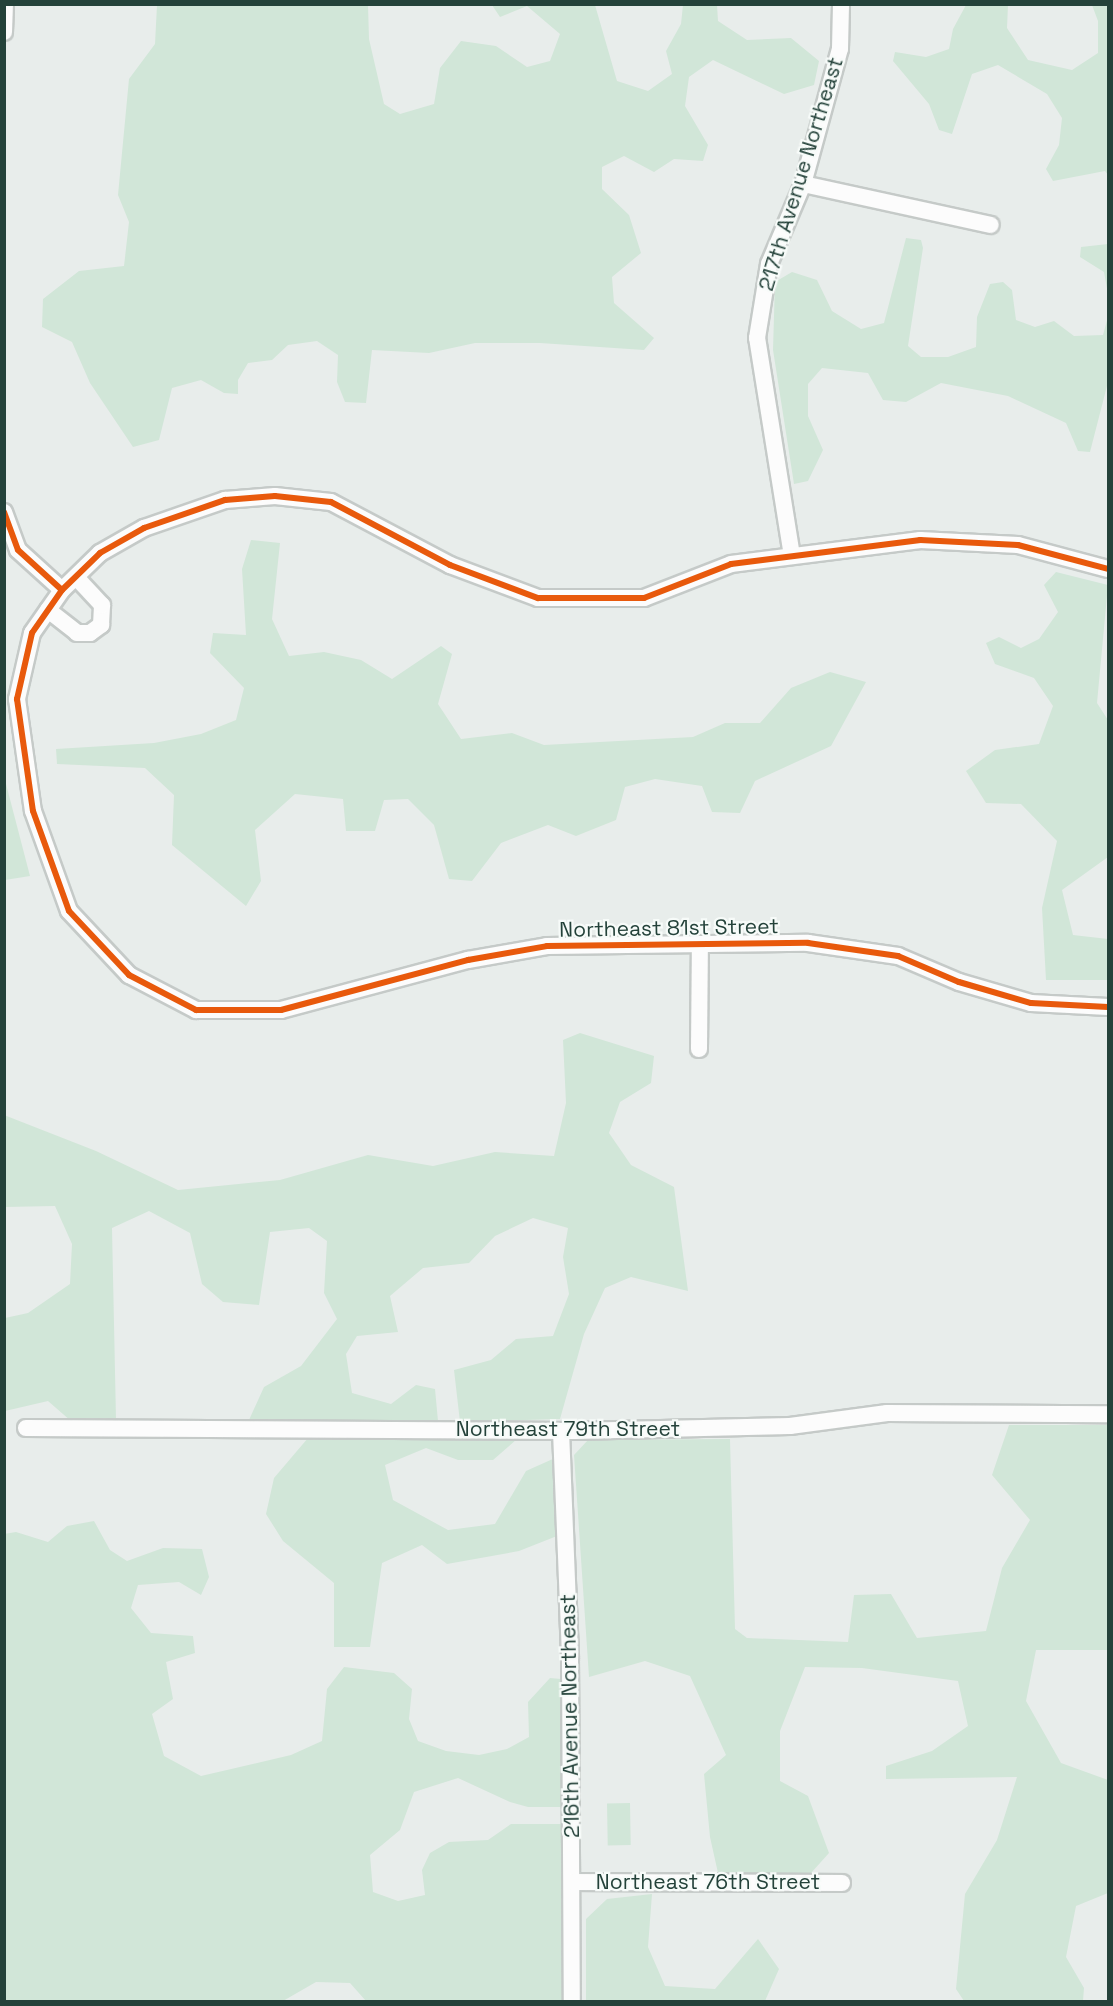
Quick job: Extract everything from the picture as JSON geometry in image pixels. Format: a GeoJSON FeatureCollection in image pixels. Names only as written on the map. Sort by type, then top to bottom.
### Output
{"type":"FeatureCollection","features":[{"type":"Feature","properties":{"kind":"street"},"geometry":{"type":"LineString","coordinates":[[4,33],[5,4]]}},
{"type":"Feature","properties":{"kind":"street","name":"217th Avenue Northeast"},"geometry":{"type":"LineString","coordinates":[[792,556],[756,338],[769,264],[803,184],[840,49],[841,4]]}},
{"type":"Feature","properties":{"kind":"street"},"geometry":{"type":"LineString","coordinates":[[803,184],[991,225]]}},
{"type":"Feature","properties":{"kind":"street","name":"Northeast 81st Street"},"geometry":{"type":"LineString","coordinates":[[1108,569],[1018,545],[920,540],[731,564],[644,598],[538,598],[450,565],[331,502],[275,496],[225,500],[144,528],[100,553],[62,590],[32,633],[17,699],[33,811],[69,911],[129,975],[196,1010],[280,1010],[468,960],[547,945],[808,943],[898,956],[959,982],[1031,1003],[1108,1007]]}},
{"type":"Feature","properties":{"kind":"street"},"geometry":{"type":"LineString","coordinates":[[4,512],[18,550],[62,590]]}},
{"type":"Feature","properties":{"kind":"street"},"geometry":{"type":"LineString","coordinates":[[48,610],[77,633],[90,633],[101,625],[102,605],[76,577]]}},
{"type":"Feature","properties":{"kind":"street"},"geometry":{"type":"LineString","coordinates":[[699,1049],[700,944]]}},
{"type":"Feature","properties":{"kind":"street","name":"Northeast 79th Street"},"geometry":{"type":"LineString","coordinates":[[26,1428],[561,1431],[790,1426],[886,1413],[1108,1414]]}},
{"type":"Feature","properties":{"kind":"street","name":"216th Avenue Northeast"},"geometry":{"type":"LineString","coordinates":[[561,1431],[574,1882],[572,2001]]}},
{"type":"Feature","properties":{"kind":"street","name":"Northeast 76th Street"},"geometry":{"type":"LineString","coordinates":[[574,1882],[842,1883]]}},
{"type":"Feature","properties":{"kind":"green space"},"geometry":{"type":"Polygon","coordinates":[[[157,5],[368,5],[369,39],[384,104],[400,114],[434,104],[440,68],[461,41],[496,46],[527,67],[550,61],[560,34],[527,6],[500,17],[492,5],[595,5],[617,81],[648,91],[672,74],[666,51],[681,24],[683,5],[717,5],[718,21],[747,40],[791,38],[819,61],[814,85],[784,94],[713,60],[689,77],[685,106],[708,145],[703,161],[674,159],[654,172],[624,156],[602,167],[602,189],[629,215],[641,253],[612,277],[614,303],[654,338],[644,350],[540,343],[475,343],[429,353],[372,350],[366,403],[345,402],[337,382],[338,355],[317,341],[288,345],[272,360],[248,363],[238,380],[238,394],[224,393],[201,380],[172,388],[159,440],[133,447],[90,383],[72,342],[42,327],[43,299],[79,271],[124,266],[129,222],[118,195],[129,79],[155,44],[157,5]]]}},
{"type":"Feature","properties":{"kind":"green space"},"geometry":{"type":"Polygon","coordinates":[[[966,5],[1008,5],[1007,28],[1028,60],[1072,70],[1098,53],[1098,21],[1092,5],[1108,5],[1108,175],[1105,171],[1053,181],[1046,169],[1059,145],[1062,118],[1047,94],[998,65],[972,74],[952,134],[939,130],[929,104],[893,61],[895,52],[926,57],[949,49],[953,29],[966,5]]]}},
{"type":"Feature","properties":{"kind":"green space"},"geometry":{"type":"Polygon","coordinates":[[[906,238],[921,240],[923,248],[908,346],[921,357],[948,357],[976,347],[977,317],[990,284],[1003,282],[1012,290],[1016,320],[1035,327],[1054,321],[1074,336],[1103,335],[1108,317],[1108,382],[1090,452],[1078,451],[1066,423],[1008,396],[941,383],[906,402],[883,400],[868,373],[822,368],[808,384],[808,416],[823,450],[808,481],[794,484],[773,350],[775,282],[792,272],[817,280],[832,311],[861,329],[884,323],[906,238]]]}},
{"type":"Feature","properties":{"kind":"green space"},"geometry":{"type":"Polygon","coordinates":[[[1108,244],[1108,294],[1104,272],[1080,257],[1081,247],[1108,244]]]}},
{"type":"Feature","properties":{"kind":"green space"},"geometry":{"type":"Polygon","coordinates":[[[251,540],[280,543],[272,619],[289,656],[324,652],[361,660],[392,679],[441,646],[452,654],[438,704],[461,739],[512,733],[544,745],[693,737],[725,723],[760,723],[791,688],[830,672],[866,682],[831,746],[755,781],[740,813],[712,812],[702,786],[655,779],[625,787],[616,820],[576,836],[548,825],[501,843],[472,881],[449,879],[434,825],[408,799],[384,800],[375,831],[346,831],[343,799],[295,794],[255,830],[261,881],[246,906],[172,845],[174,795],[145,768],[57,764],[56,749],[154,743],[201,734],[236,720],[244,688],[210,653],[213,633],[246,635],[242,569],[251,540]]]}},
{"type":"Feature","properties":{"kind":"green space"},"geometry":{"type":"Polygon","coordinates":[[[1056,572],[1108,585],[1097,703],[1108,720],[1108,857],[1062,890],[1073,935],[1108,939],[1108,980],[1046,980],[1042,908],[1057,841],[1021,804],[986,803],[966,771],[995,750],[1039,744],[1053,706],[1034,678],[995,664],[986,643],[999,637],[1021,648],[1039,639],[1058,612],[1044,585],[1056,572]]]}},
{"type":"Feature","properties":{"kind":"green space"},"geometry":{"type":"Polygon","coordinates":[[[5,780],[30,876],[4,880],[5,780]]]}},
{"type":"Feature","properties":{"kind":"green space"},"geometry":{"type":"Polygon","coordinates":[[[580,1033],[654,1056],[651,1083],[620,1102],[609,1133],[631,1165],[674,1187],[688,1291],[631,1277],[605,1288],[584,1334],[560,1419],[460,1422],[454,1370],[491,1360],[516,1339],[553,1336],[569,1294],[563,1257],[568,1228],[533,1218],[495,1236],[469,1263],[423,1268],[390,1296],[398,1332],[357,1336],[346,1354],[352,1393],[391,1404],[416,1385],[435,1389],[438,1421],[249,1420],[264,1387],[301,1366],[337,1319],[324,1293],[327,1241],[309,1228],[270,1232],[259,1305],[223,1302],[202,1284],[190,1233],[149,1211],[112,1228],[116,1419],[71,1421],[48,1401],[5,1411],[5,1318],[28,1313],[70,1284],[72,1244],[55,1206],[5,1207],[4,1115],[96,1151],[178,1190],[280,1180],[368,1155],[433,1166],[495,1152],[554,1156],[566,1103],[563,1040],[580,1033]]]}},
{"type":"Feature","properties":{"kind":"green space"},"geometry":{"type":"Polygon","coordinates":[[[1009,1425],[1108,1425],[1108,1650],[1036,1650],[1026,1701],[1061,1763],[1108,1780],[1108,1893],[1076,1906],[1066,1957],[1084,1988],[1083,2001],[964,2001],[956,1989],[965,1894],[997,1840],[1017,1777],[886,1779],[886,1766],[932,1751],[968,1726],[958,1681],[862,1668],[805,1667],[780,1731],[780,1781],[808,1796],[829,1853],[811,1873],[718,1873],[710,1837],[704,1774],[726,1755],[690,1676],[645,1661],[589,1677],[574,1455],[588,1440],[730,1439],[735,1629],[747,1638],[848,1642],[854,1595],[891,1594],[917,1638],[986,1631],[1002,1568],[1030,1520],[992,1475],[1009,1425]]]}},
{"type":"Feature","properties":{"kind":"green space"},"geometry":{"type":"Polygon","coordinates":[[[308,1438],[517,1439],[493,1460],[458,1460],[426,1448],[385,1465],[393,1500],[448,1530],[495,1524],[526,1471],[555,1458],[557,1536],[519,1551],[447,1564],[422,1545],[382,1563],[370,1647],[334,1647],[334,1583],[283,1541],[266,1514],[274,1478],[308,1438]]]}},
{"type":"Feature","properties":{"kind":"green space"},"geometry":{"type":"Polygon","coordinates":[[[94,1521],[110,1550],[127,1561],[163,1548],[202,1549],[209,1577],[201,1595],[179,1582],[138,1585],[131,1608],[151,1633],[193,1636],[195,1653],[166,1662],[173,1699],[152,1714],[164,1756],[201,1776],[291,1755],[322,1741],[327,1689],[344,1667],[394,1673],[412,1689],[409,1719],[418,1741],[446,1751],[479,1755],[507,1749],[529,1737],[528,1702],[550,1678],[561,1679],[563,1807],[528,1807],[510,1802],[458,1778],[414,1792],[400,1830],[370,1855],[373,1892],[398,1901],[425,1895],[422,1870],[430,1853],[449,1842],[488,1840],[511,1824],[564,1824],[564,2001],[366,2001],[350,1983],[316,1982],[283,2001],[5,2001],[4,1534],[16,1532],[48,1542],[67,1526],[94,1521]]]}},
{"type":"Feature","properties":{"kind":"green space"},"geometry":{"type":"Polygon","coordinates":[[[607,1803],[630,1803],[631,1845],[608,1845],[607,1803]]]}},
{"type":"Feature","properties":{"kind":"green space"},"geometry":{"type":"Polygon","coordinates":[[[652,1894],[648,1947],[665,1986],[715,1989],[758,1939],[779,1969],[765,2001],[586,2001],[586,1919],[607,1899],[652,1894]]]}},
{"type":"Feature","properties":{"kind":"cycle path"},"geometry":{"type":"LineString","coordinates":[[62,590],[100,553],[144,528],[225,500],[275,496],[331,502],[450,565],[538,598],[644,598],[731,564],[920,540],[1018,545],[1108,569]]}},
{"type":"Feature","properties":{"kind":"cycle path"},"geometry":{"type":"LineString","coordinates":[[4,512],[18,550],[62,590],[32,633],[17,699],[33,811],[69,911],[129,975],[196,1010],[281,1010],[468,960],[547,946],[808,943],[898,956],[959,982],[1031,1003],[1108,1007]]}}]}
